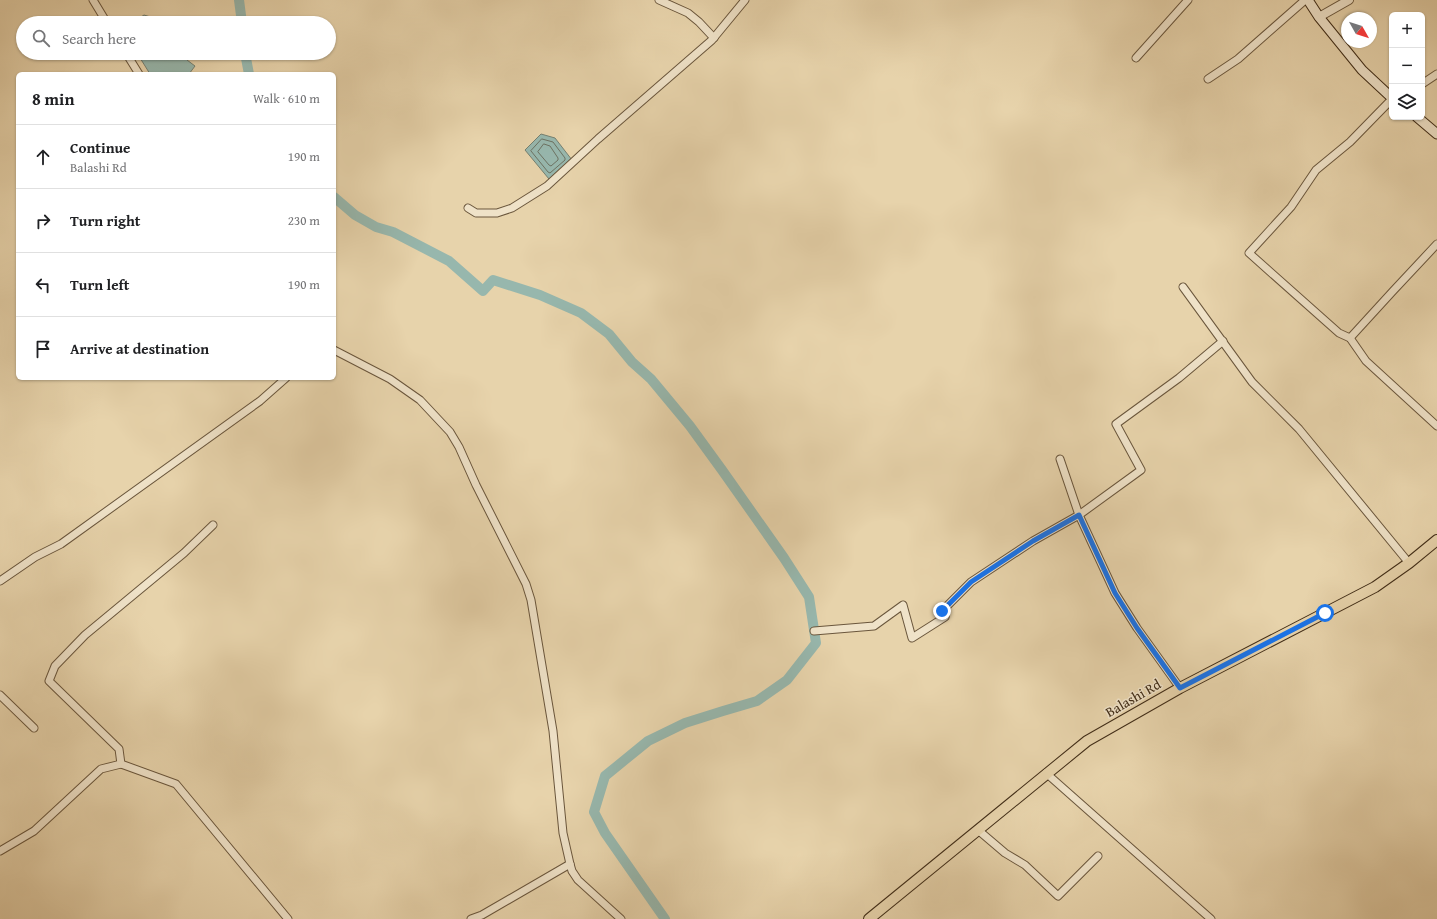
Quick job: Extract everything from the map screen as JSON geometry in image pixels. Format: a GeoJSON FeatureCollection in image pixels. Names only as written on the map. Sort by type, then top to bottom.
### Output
{"type":"FeatureCollection","features":[{"type":"Feature","properties":{"kind":"main road"},"geometry":{"type":"LineString","coordinates":[[1306,0],[1362,70],[1389,95]]}},
{"type":"Feature","properties":{"kind":"main road"},"geometry":{"type":"LineString","coordinates":[[1421,120],[1437,134]]}},
{"type":"Feature","properties":{"kind":"main road","name":"Balashi Rd"},"geometry":{"type":"LineString","coordinates":[[869,919],[1087,741],[1180,688],[1375,587],[1410,563],[1437,540]]}},
{"type":"Feature","properties":{"kind":"street"},"geometry":{"type":"LineString","coordinates":[[93,0],[103,16]]}},
{"type":"Feature","properties":{"kind":"street"},"geometry":{"type":"LineString","coordinates":[[659,0],[688,13],[714,38]]}},
{"type":"Feature","properties":{"kind":"street"},"geometry":{"type":"LineString","coordinates":[[468,208],[476,213],[497,213],[512,208],[548,186],[598,139],[714,38],[745,0]]}},
{"type":"Feature","properties":{"kind":"street"},"geometry":{"type":"LineString","coordinates":[[1136,58],[1188,0]]}},
{"type":"Feature","properties":{"kind":"street"},"geometry":{"type":"LineString","coordinates":[[1208,79],[1238,59],[1306,0]]}},
{"type":"Feature","properties":{"kind":"street"},"geometry":{"type":"LineString","coordinates":[[1319,17],[1349,0]]}},
{"type":"Feature","properties":{"kind":"street"},"geometry":{"type":"LineString","coordinates":[[130,60],[138,72]]}},
{"type":"Feature","properties":{"kind":"street"},"geometry":{"type":"LineString","coordinates":[[1425,82],[1437,74]]}},
{"type":"Feature","properties":{"kind":"street"},"geometry":{"type":"LineString","coordinates":[[1389,101],[1350,142],[1316,170],[1291,207],[1249,253],[1339,333],[1350,338],[1352,343],[1366,360],[1437,426]]}},
{"type":"Feature","properties":{"kind":"street"},"geometry":{"type":"LineString","coordinates":[[1350,338],[1437,244]]}},
{"type":"Feature","properties":{"kind":"street"},"geometry":{"type":"LineString","coordinates":[[1183,287],[1252,382],[1299,428],[1410,563]]}},
{"type":"Feature","properties":{"kind":"street"},"geometry":{"type":"LineString","coordinates":[[814,631],[874,626],[903,605],[912,638],[945,617],[942,611],[971,582],[1033,541],[1079,515],[1141,470],[1116,424],[1179,378],[1223,341]]}},
{"type":"Feature","properties":{"kind":"street"},"geometry":{"type":"LineString","coordinates":[[336,351],[390,379],[420,400],[450,432],[459,447],[476,485],[526,584],[531,600],[553,731],[563,833],[572,871],[578,880],[621,919]]}},
{"type":"Feature","properties":{"kind":"street"},"geometry":{"type":"LineString","coordinates":[[0,581],[35,557],[61,544],[260,401],[284,380]]}},
{"type":"Feature","properties":{"kind":"street"},"geometry":{"type":"LineString","coordinates":[[1060,459],[1079,515],[1115,593],[1137,628],[1180,688]]}},
{"type":"Feature","properties":{"kind":"street"},"geometry":{"type":"LineString","coordinates":[[121,764],[119,749],[49,681],[55,666],[85,635],[184,553],[213,525]]}},
{"type":"Feature","properties":{"kind":"street"},"geometry":{"type":"LineString","coordinates":[[0,695],[34,728]]}},
{"type":"Feature","properties":{"kind":"street"},"geometry":{"type":"LineString","coordinates":[[0,851],[34,831],[101,769],[121,764],[176,784],[288,919]]}},
{"type":"Feature","properties":{"kind":"street"},"geometry":{"type":"LineString","coordinates":[[1046,773],[1211,919]]}},
{"type":"Feature","properties":{"kind":"street"},"geometry":{"type":"LineString","coordinates":[[978,830],[1005,853],[1025,865],[1058,896],[1098,856]]}},
{"type":"Feature","properties":{"kind":"street"},"geometry":{"type":"LineString","coordinates":[[471,919],[482,915],[570,864]]}},
{"type":"Feature","properties":{"kind":"water"},"geometry":{"type":"Polygon","coordinates":[[[141,60],[187,60],[195,66],[190,72],[149,72],[141,60]]]}},
{"type":"Feature","properties":{"kind":"water"},"geometry":{"type":"Polygon","coordinates":[[[541,134],[555,138],[572,160],[549,179],[525,150],[541,134]]]}},
{"type":"Feature","properties":{"kind":"waterway"},"geometry":{"type":"LineString","coordinates":[[239,0],[241,16]]}},
{"type":"Feature","properties":{"kind":"waterway"},"geometry":{"type":"LineString","coordinates":[[246,60],[249,72]]}},
{"type":"Feature","properties":{"kind":"waterway"},"geometry":{"type":"LineString","coordinates":[[336,199],[355,215],[376,227],[393,232],[449,261],[483,291],[493,280],[540,295],[581,313],[609,334],[632,362],[651,379],[690,426],[784,558],[809,597],[816,643],[787,680],[757,701],[685,723],[648,741],[605,776],[594,812],[605,833],[665,919]]}},
{"type":"Feature","properties":{"kind":"route"},"geometry":{"type":"LineString","coordinates":[[942,611],[971,582],[1033,541],[1079,515],[1115,593],[1137,628],[1180,688],[1325,613]]}}]}
